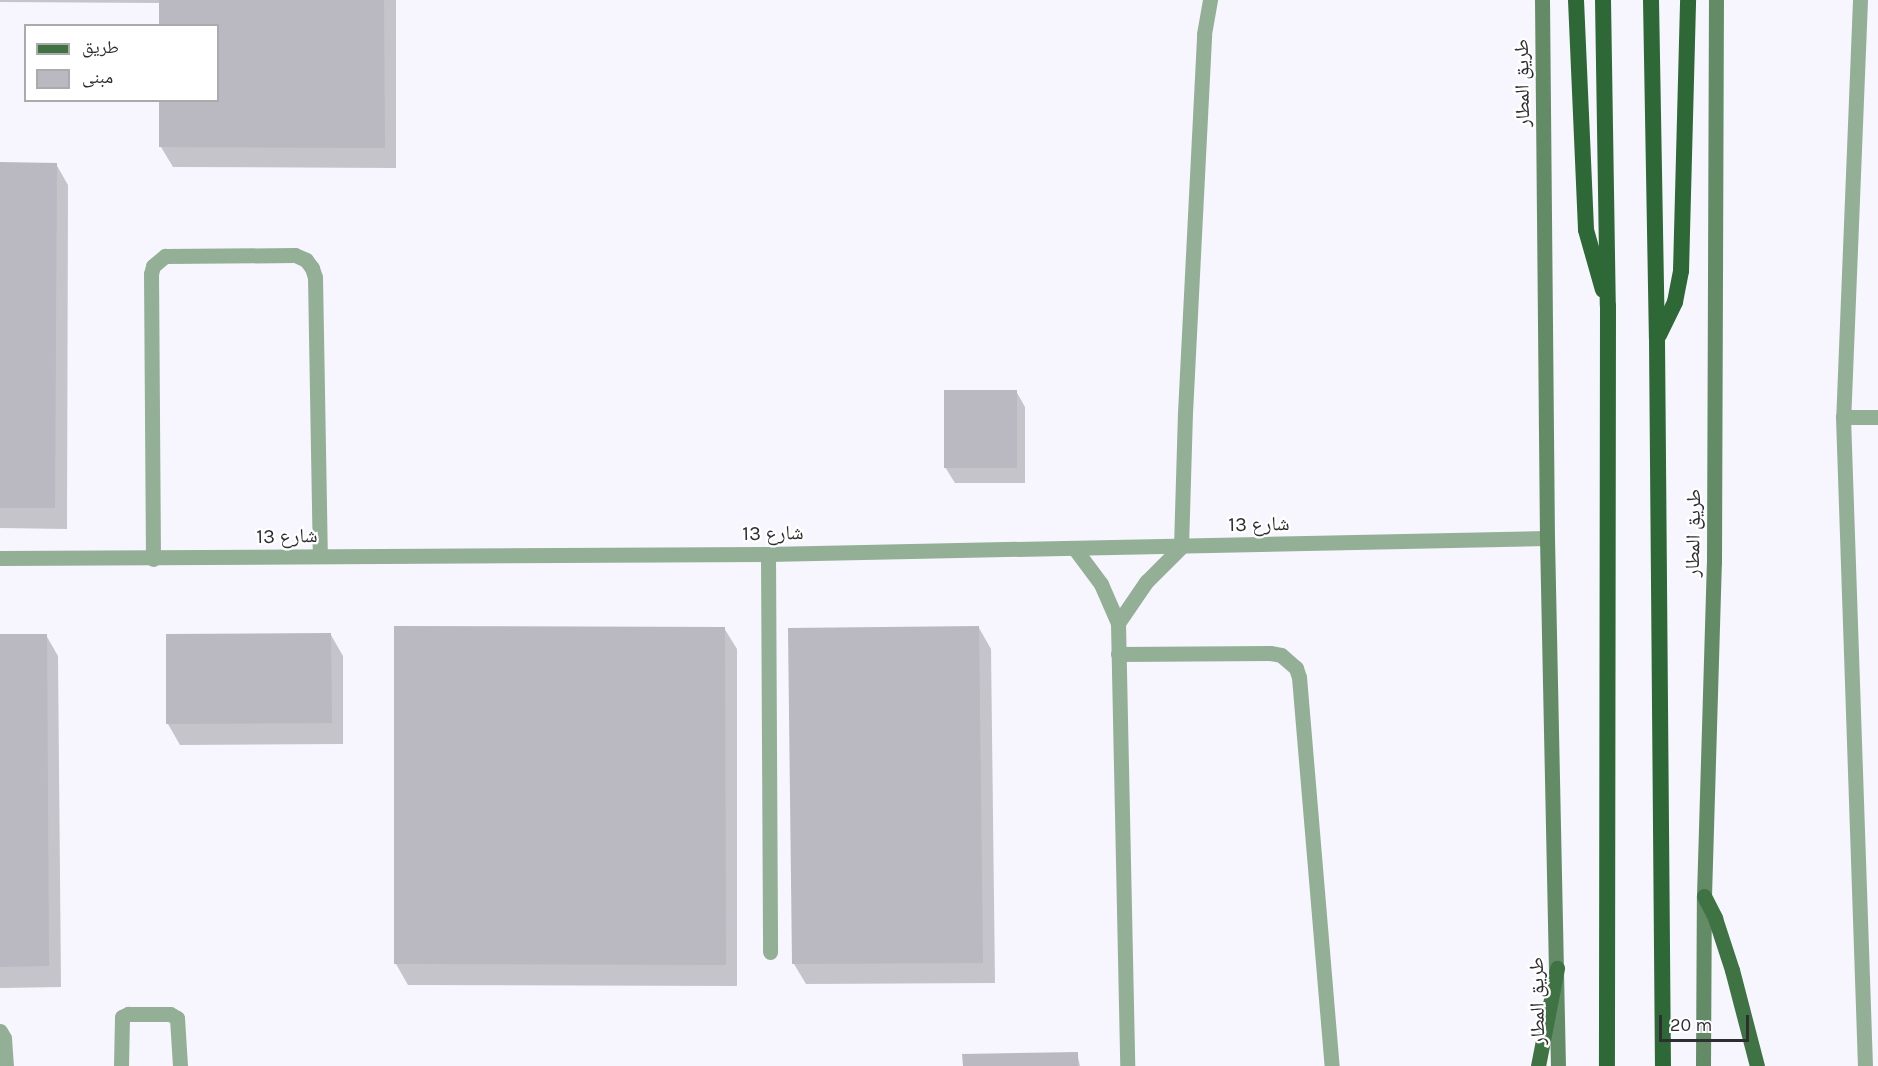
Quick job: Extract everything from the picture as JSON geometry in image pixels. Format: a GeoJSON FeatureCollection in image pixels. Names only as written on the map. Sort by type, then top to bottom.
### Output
{"type":"FeatureCollection","features":[{"type":"Feature","properties":{"kind":"highway"},"geometry":{"type":"LineString","coordinates":[[1576,0],[1586,230],[1590,253],[1608,306]]}},
{"type":"Feature","properties":{"kind":"highway"},"geometry":{"type":"LineString","coordinates":[[1603,0],[1608,306],[1607,1066]]}},
{"type":"Feature","properties":{"kind":"highway","name":"طريق المطار"},"geometry":{"type":"LineString","coordinates":[[1651,0],[1664,936],[1663,1066]]}},
{"type":"Feature","properties":{"kind":"highway"},"geometry":{"type":"LineString","coordinates":[[1657,339],[1676,302],[1681,271],[1688,0]]}},
{"type":"Feature","properties":{"kind":"main road","name":"طريق المطار"},"geometry":{"type":"LineString","coordinates":[[1542,0],[1547,538],[1558,1066]]}},
{"type":"Feature","properties":{"kind":"main road","name":"طريق المطار"},"geometry":{"type":"LineString","coordinates":[[1703,1066],[1704,896],[1714,563],[1716,0]]}},
{"type":"Feature","properties":{"kind":"main road"},"geometry":{"type":"LineString","coordinates":[[1704,896],[1715,918],[1732,970],[1757,1066]]}},
{"type":"Feature","properties":{"kind":"main road"},"geometry":{"type":"LineString","coordinates":[[1538,1066],[1557,968]]}},
{"type":"Feature","properties":{"kind":"street"},"geometry":{"type":"LineString","coordinates":[[1118,623],[1146,582],[1181,547],[1185,413],[1204,34],[1210,0]]}},
{"type":"Feature","properties":{"kind":"street"},"geometry":{"type":"LineString","coordinates":[[1860,0],[1843,417],[1865,1066]]}},
{"type":"Feature","properties":{"kind":"street"},"geometry":{"type":"LineString","coordinates":[[153,559],[151,274],[158,259],[165,256],[295,255],[306,260],[312,268],[315,277],[320,556]]}},
{"type":"Feature","properties":{"kind":"street"},"geometry":{"type":"LineString","coordinates":[[1843,417],[1878,417]]}},
{"type":"Feature","properties":{"kind":"street","name":"شارع 13"},"geometry":{"type":"LineString","coordinates":[[0,558],[768,554],[1547,538]]}},
{"type":"Feature","properties":{"kind":"street"},"geometry":{"type":"LineString","coordinates":[[1074,549],[1101,584],[1118,623],[1127,1066]]}},
{"type":"Feature","properties":{"kind":"street"},"geometry":{"type":"LineString","coordinates":[[768,554],[770,952]]}},
{"type":"Feature","properties":{"kind":"street"},"geometry":{"type":"LineString","coordinates":[[1118,654],[1270,653],[1281,655],[1296,668],[1299,677],[1332,1066]]}},
{"type":"Feature","properties":{"kind":"street"},"geometry":{"type":"LineString","coordinates":[[121,1066],[122,1017],[128,1014],[170,1014],[177,1018],[180,1066]]}},
{"type":"Feature","properties":{"kind":"street"},"geometry":{"type":"LineString","coordinates":[[0,1031],[4,1038],[6,1066]]}},
{"type":"Feature","properties":{"kind":"building"},"geometry":{"type":"Polygon","coordinates":[[[159,0],[384,0],[385,148],[159,147],[159,102],[219,102],[219,24],[159,24],[159,0]]]}},
{"type":"Feature","properties":{"kind":"building"},"geometry":{"type":"Polygon","coordinates":[[[0,162],[57,163],[55,508],[0,508],[0,162]]]}},
{"type":"Feature","properties":{"kind":"building"},"geometry":{"type":"Polygon","coordinates":[[[944,390],[1017,390],[1017,468],[944,468],[944,390]]]}},
{"type":"Feature","properties":{"kind":"building"},"geometry":{"type":"Polygon","coordinates":[[[394,626],[725,627],[726,965],[394,964],[394,626]]]}},
{"type":"Feature","properties":{"kind":"building"},"geometry":{"type":"Polygon","coordinates":[[[979,626],[983,963],[792,964],[788,628],[979,626]]]}},
{"type":"Feature","properties":{"kind":"building"},"geometry":{"type":"Polygon","coordinates":[[[331,633],[332,723],[166,724],[166,634],[331,633]]]}},
{"type":"Feature","properties":{"kind":"building"},"geometry":{"type":"Polygon","coordinates":[[[0,634],[47,634],[49,966],[0,967],[0,634]]]}},
{"type":"Feature","properties":{"kind":"building"},"geometry":{"type":"Polygon","coordinates":[[[1078,1052],[1078,1066],[963,1066],[962,1054],[1078,1052]]]}}]}
